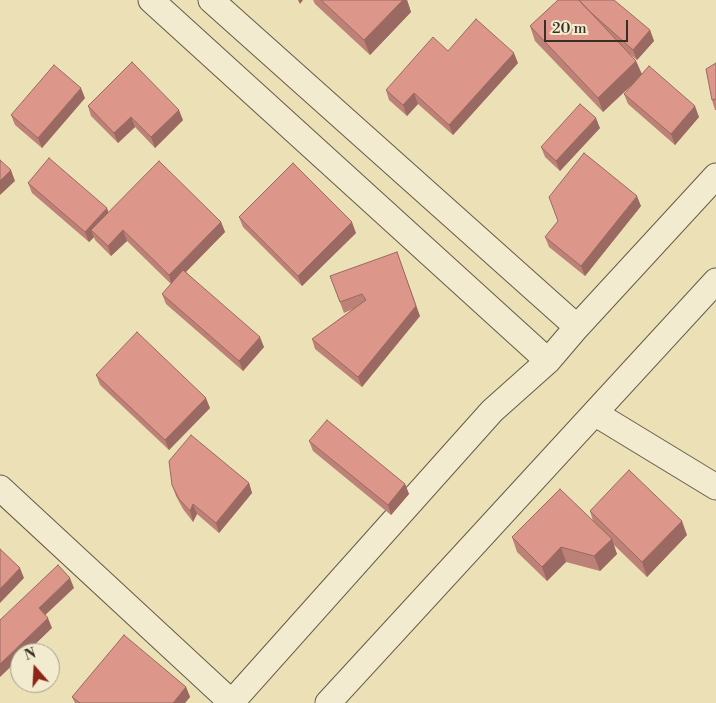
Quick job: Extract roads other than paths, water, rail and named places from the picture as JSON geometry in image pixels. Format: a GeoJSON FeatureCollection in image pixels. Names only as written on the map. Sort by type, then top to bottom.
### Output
{"type":"FeatureCollection","features":[{"type":"Feature","properties":{"kind":"street"},"geometry":{"type":"LineString","coordinates":[[151,0],[548,361]]}},
{"type":"Feature","properties":{"kind":"street"},"geometry":{"type":"LineString","coordinates":[[211,0],[577,327]]}},
{"type":"Feature","properties":{"kind":"street"},"geometry":{"type":"LineString","coordinates":[[0,488],[231,703],[492,411],[548,361],[716,176]]}},
{"type":"Feature","properties":{"kind":"street"},"geometry":{"type":"LineString","coordinates":[[328,703],[596,414],[716,281]]}},
{"type":"Feature","properties":{"kind":"street"},"geometry":{"type":"LineString","coordinates":[[596,414],[716,487]]}}]}
